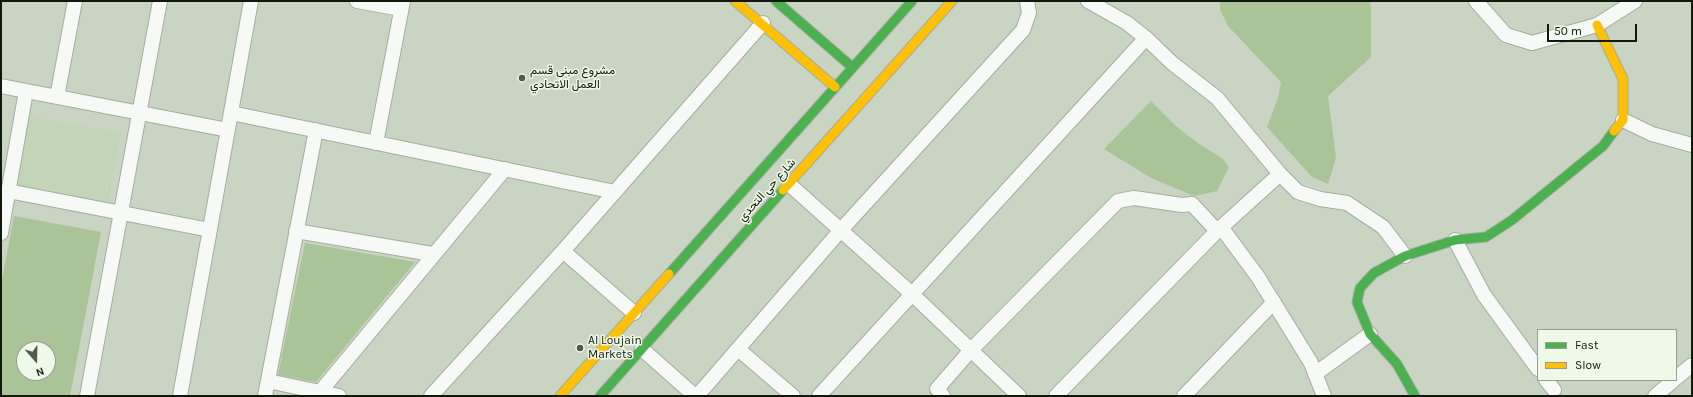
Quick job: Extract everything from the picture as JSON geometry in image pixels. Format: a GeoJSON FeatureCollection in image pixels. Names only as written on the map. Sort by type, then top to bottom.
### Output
{"type":"FeatureCollection","features":[{"type":"Feature","properties":{"kind":"main road"},"geometry":{"type":"LineString","coordinates":[[735,1],[763,23],[835,87]]}},
{"type":"Feature","properties":{"kind":"main road"},"geometry":{"type":"LineString","coordinates":[[776,1],[852,67]]}},
{"type":"Feature","properties":{"kind":"main road","name":"شارع حي التحدي"},"geometry":{"type":"LineString","coordinates":[[560,396],[912,1]]}},
{"type":"Feature","properties":{"kind":"main road","name":"شارع حي التحدي"},"geometry":{"type":"LineString","coordinates":[[600,396],[952,1]]}},
{"type":"Feature","properties":{"kind":"main road"},"geometry":{"type":"LineString","coordinates":[[900,14],[908,9],[916,9]]}},
{"type":"Feature","properties":{"kind":"main road"},"geometry":{"type":"LineString","coordinates":[[923,34],[927,27],[926,18]]}},
{"type":"Feature","properties":{"kind":"main road"},"geometry":{"type":"LineString","coordinates":[[1415,396],[1397,364],[1370,334],[1357,302],[1360,288],[1374,273],[1405,256],[1455,240],[1486,237],[1512,220],[1603,146],[1623,120],[1623,79],[1597,25]]}},
{"type":"Feature","properties":{"kind":"main road"},"geometry":{"type":"LineString","coordinates":[[794,50],[803,50],[808,45],[812,35],[810,31]]}},
{"type":"Feature","properties":{"kind":"street"},"geometry":{"type":"LineString","coordinates":[[57,97],[75,1]]}},
{"type":"Feature","properties":{"kind":"street"},"geometry":{"type":"LineString","coordinates":[[87,396],[160,1]]}},
{"type":"Feature","properties":{"kind":"street"},"geometry":{"type":"LineString","coordinates":[[180,396],[251,1]]}},
{"type":"Feature","properties":{"kind":"street"},"geometry":{"type":"LineString","coordinates":[[357,1],[402,5],[376,143]]}},
{"type":"Feature","properties":{"kind":"street"},"geometry":{"type":"LineString","coordinates":[[642,349],[696,396],[840,231],[1023,30],[1029,13],[1027,1]]}},
{"type":"Feature","properties":{"kind":"street"},"geometry":{"type":"LineString","coordinates":[[1088,1],[1114,15],[1146,38],[1172,63],[1217,98],[1280,174],[1298,192],[1320,199],[1347,203],[1383,227],[1405,256]]}},
{"type":"Feature","properties":{"kind":"street"},"geometry":{"type":"LineString","coordinates":[[1476,1],[1506,35],[1532,44],[1597,25],[1635,1]]}},
{"type":"Feature","properties":{"kind":"street"},"geometry":{"type":"LineString","coordinates":[[431,396],[564,250],[763,23]]}},
{"type":"Feature","properties":{"kind":"street"},"geometry":{"type":"LineString","coordinates":[[819,396],[1146,38]]}},
{"type":"Feature","properties":{"kind":"street"},"geometry":{"type":"LineString","coordinates":[[1,86],[228,130]]}},
{"type":"Feature","properties":{"kind":"street"},"geometry":{"type":"LineString","coordinates":[[1,233],[3,205],[8,191],[26,91]]}},
{"type":"Feature","properties":{"kind":"street"},"geometry":{"type":"LineString","coordinates":[[231,113],[615,192]]}},
{"type":"Feature","properties":{"kind":"street"},"geometry":{"type":"LineString","coordinates":[[1623,120],[1652,134],[1692,145]]}},
{"type":"Feature","properties":{"kind":"street"},"geometry":{"type":"LineString","coordinates":[[265,396],[316,130]]}},
{"type":"Feature","properties":{"kind":"street"},"geometry":{"type":"LineString","coordinates":[[320,392],[432,254],[505,169]]}},
{"type":"Feature","properties":{"kind":"street"},"geometry":{"type":"LineString","coordinates":[[1056,396],[1219,229],[1280,174]]}},
{"type":"Feature","properties":{"kind":"street"},"geometry":{"type":"LineString","coordinates":[[789,184],[912,294],[970,351],[1019,396]]}},
{"type":"Feature","properties":{"kind":"street"},"geometry":{"type":"LineString","coordinates":[[8,191],[210,230]]}},
{"type":"Feature","properties":{"kind":"street"},"geometry":{"type":"LineString","coordinates":[[937,394],[970,351],[1118,201],[1134,198],[1192,204],[1219,229],[1258,277],[1312,362],[1320,394]]}},
{"type":"Feature","properties":{"kind":"street"},"geometry":{"type":"LineString","coordinates":[[296,231],[432,254]]}},
{"type":"Feature","properties":{"kind":"street"},"geometry":{"type":"LineString","coordinates":[[1455,240],[1484,295],[1537,368]]}},
{"type":"Feature","properties":{"kind":"street"},"geometry":{"type":"LineString","coordinates":[[564,250],[634,313]]}},
{"type":"Feature","properties":{"kind":"street"},"geometry":{"type":"LineString","coordinates":[[1184,396],[1274,302]]}},
{"type":"Feature","properties":{"kind":"street"},"geometry":{"type":"LineString","coordinates":[[1315,374],[1370,334]]}},
{"type":"Feature","properties":{"kind":"street"},"geometry":{"type":"LineString","coordinates":[[738,349],[793,396]]}},
{"type":"Feature","properties":{"kind":"street"},"geometry":{"type":"LineString","coordinates":[[1677,377],[1692,366]]}},
{"type":"Feature","properties":{"kind":"street"},"geometry":{"type":"LineString","coordinates":[[268,381],[339,396]]}},
{"type":"Feature","properties":{"kind":"street"},"geometry":{"type":"LineString","coordinates":[[1655,396],[1673,381]]}},
{"type":"Feature","properties":{"kind":"shaded area"},"geometry":{"type":"Polygon","coordinates":[[[1220,1],[1370,1],[1371,57],[1328,96],[1336,158],[1328,184],[1312,177],[1267,127],[1278,98],[1281,82],[1228,26],[1220,10],[1220,1]]]}},
{"type":"Feature","properties":{"kind":"shaded area"},"geometry":{"type":"Polygon","coordinates":[[[1151,101],[1176,126],[1199,144],[1222,158],[1229,167],[1217,191],[1194,196],[1151,178],[1104,149],[1151,101]]]}},
{"type":"Feature","properties":{"kind":"shaded area"},"geometry":{"type":"Polygon","coordinates":[[[26,116],[121,133],[108,204],[14,190],[26,116]]]}},
{"type":"Feature","properties":{"kind":"shaded area"},"geometry":{"type":"Polygon","coordinates":[[[14,216],[101,232],[70,396],[1,396],[1,286],[14,216]]]}},
{"type":"Feature","properties":{"kind":"shaded area"},"geometry":{"type":"Polygon","coordinates":[[[305,243],[415,262],[316,382],[278,375],[305,243]]]}},
{"type":"Feature","properties":{"kind":"traffic: fast"},"geometry":{"type":"LineString","coordinates":[[776,1],[852,67]]}},
{"type":"Feature","properties":{"kind":"traffic: fast"},"geometry":{"type":"LineString","coordinates":[[669,274],[912,1]]}},
{"type":"Feature","properties":{"kind":"traffic: fast"},"geometry":{"type":"LineString","coordinates":[[1415,396],[1397,364],[1370,334],[1357,302],[1360,288],[1374,273],[1405,256],[1455,240],[1486,237],[1512,220],[1603,146],[1614,131]]}},
{"type":"Feature","properties":{"kind":"traffic: fast"},"geometry":{"type":"LineString","coordinates":[[600,396],[783,190]]}},
{"type":"Feature","properties":{"kind":"traffic: slow"},"geometry":{"type":"LineString","coordinates":[[735,1],[835,87]]}},
{"type":"Feature","properties":{"kind":"traffic: slow"},"geometry":{"type":"LineString","coordinates":[[783,190],[952,1]]}},
{"type":"Feature","properties":{"kind":"traffic: slow"},"geometry":{"type":"LineString","coordinates":[[1597,25],[1623,79],[1623,120],[1614,131]]}},
{"type":"Feature","properties":{"kind":"traffic: slow"},"geometry":{"type":"LineString","coordinates":[[560,396],[669,274]]}},
{"type":"Feature","properties":{"kind":"place","name":"مشروع مبنى قسم العمل الاتحادي"},"geometry":{"type":"Point","coordinates":[522,78]}},
{"type":"Feature","properties":{"kind":"place","name":"Al Loujain Markets"},"geometry":{"type":"Point","coordinates":[580,348]}}]}
